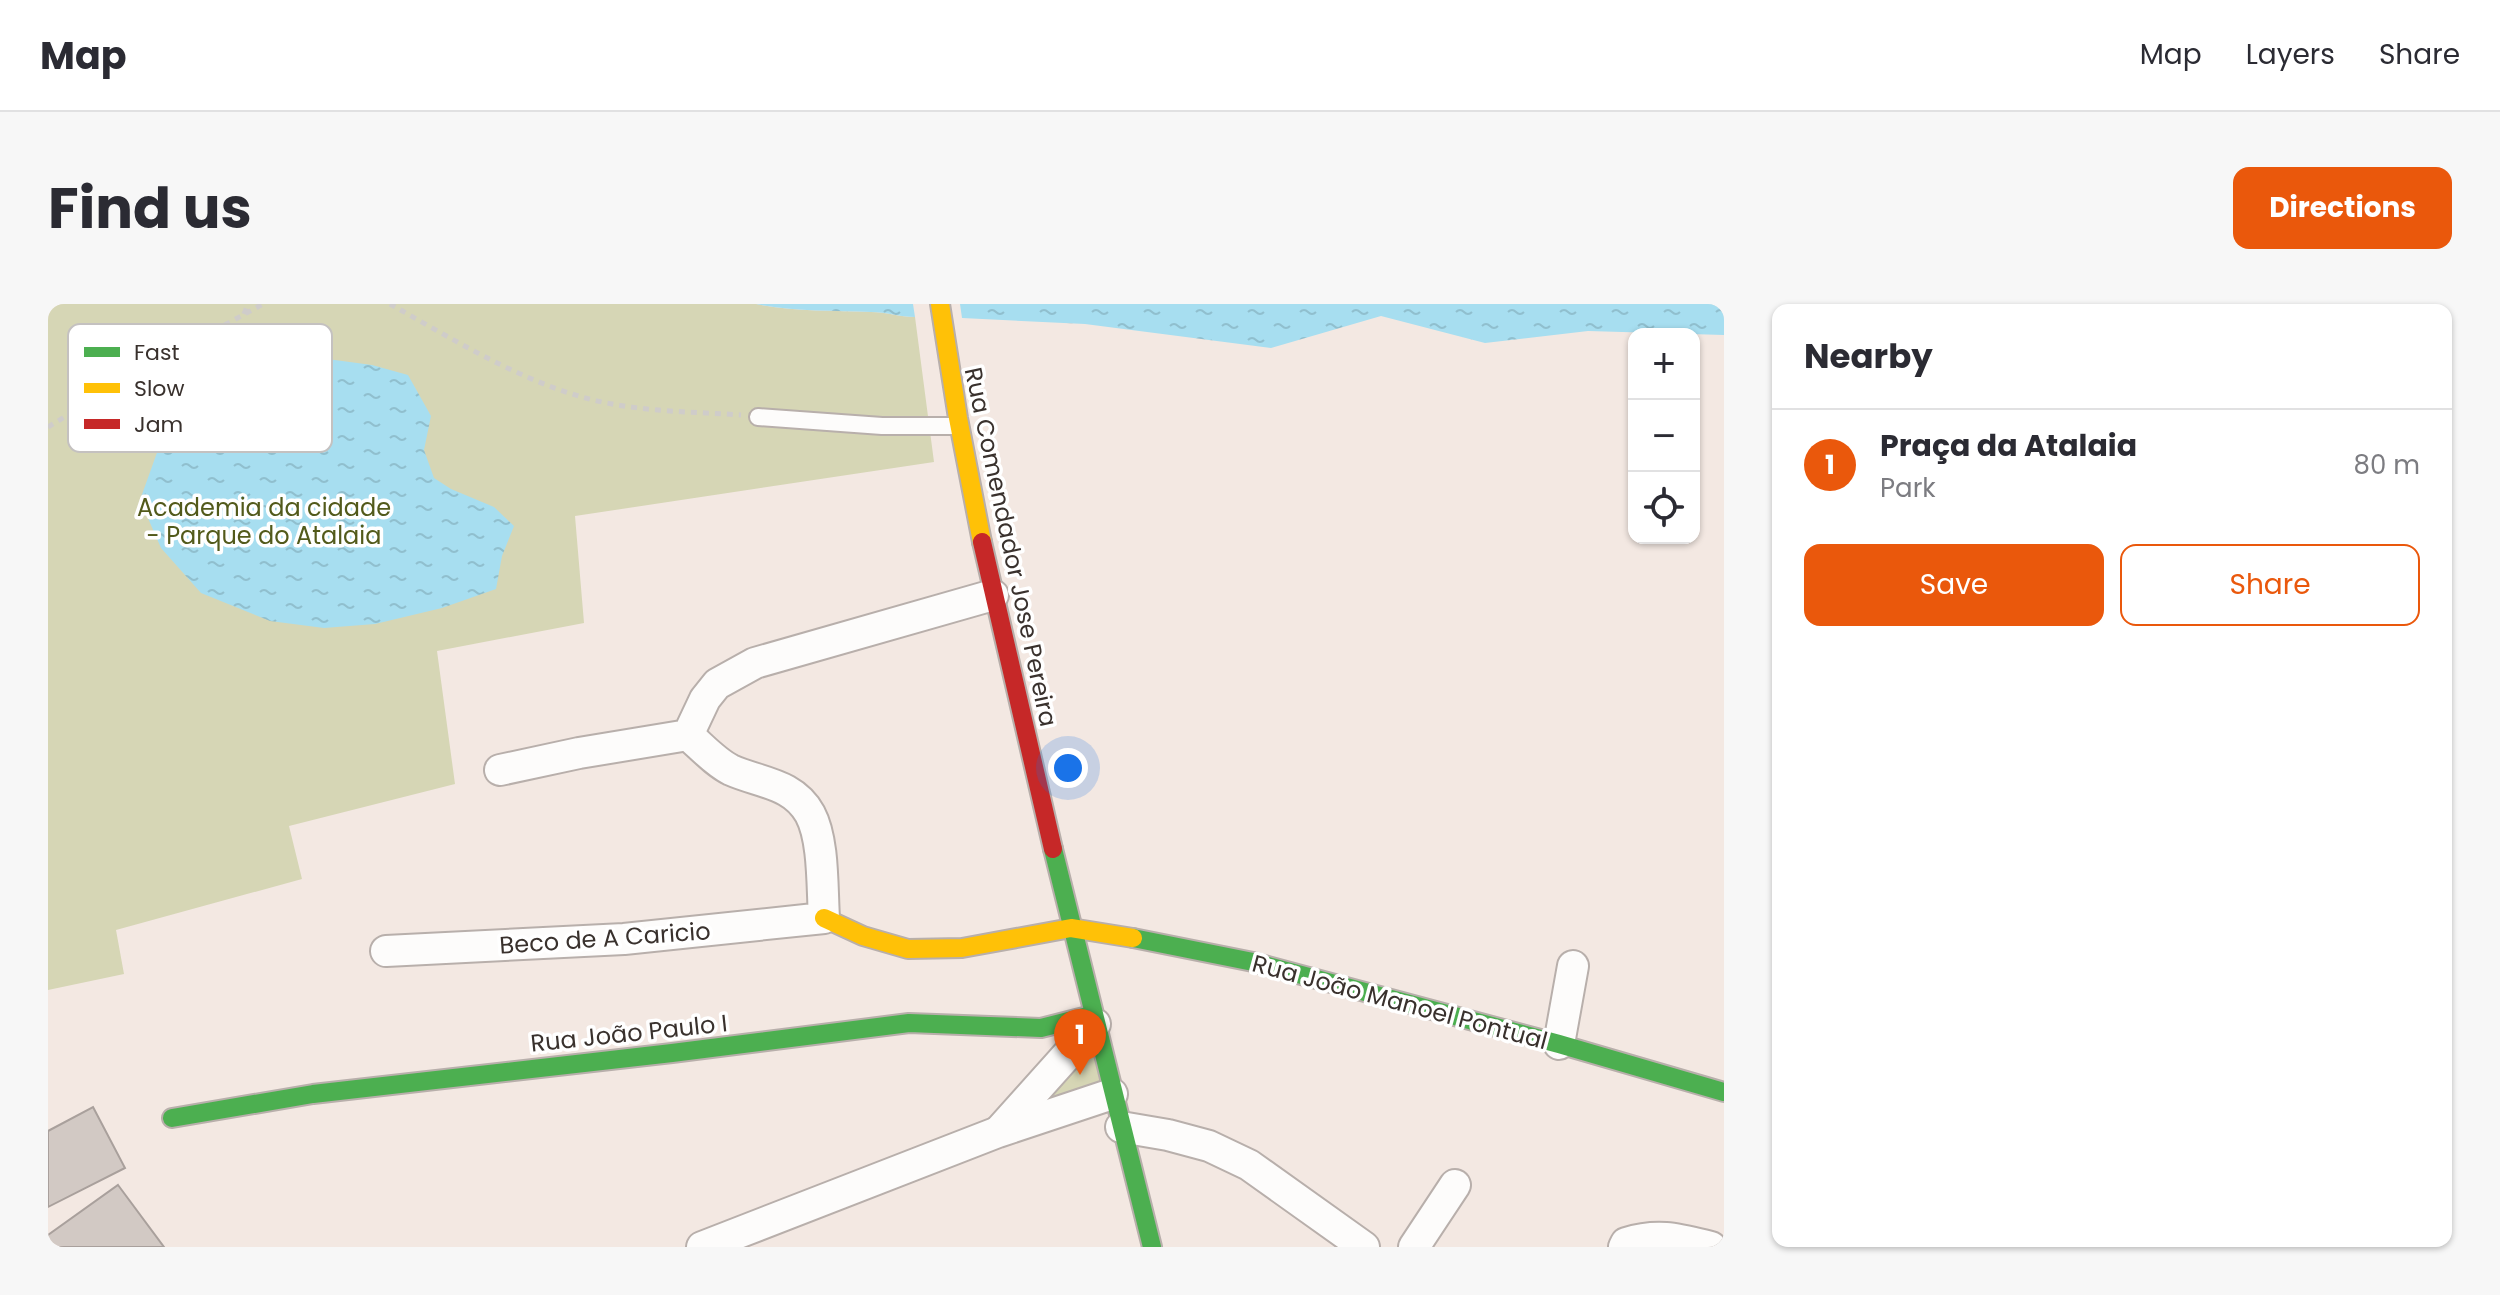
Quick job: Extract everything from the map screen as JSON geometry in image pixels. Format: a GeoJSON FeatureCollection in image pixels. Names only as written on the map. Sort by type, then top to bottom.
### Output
{"type":"FeatureCollection","features":[{"type":"Feature","properties":{"kind":"street","name":"Rua Comendador Jose Pereira"},"geometry":{"type":"LineString","coordinates":[[940,304],[946,351],[993,595],[1093,1020],[1152,1247]]}},
{"type":"Feature","properties":{"kind":"street"},"geometry":{"type":"LineString","coordinates":[[688,735],[705,699],[717,684],[755,663],[993,595]]}},
{"type":"Feature","properties":{"kind":"street"},"geometry":{"type":"LineString","coordinates":[[500,770],[688,735]]}},
{"type":"Feature","properties":{"kind":"street"},"geometry":{"type":"LineString","coordinates":[[688,735],[731,770],[787,789],[801,801],[811,816],[816,834],[824,918],[863,936],[908,949],[962,948],[1071,928]]}},
{"type":"Feature","properties":{"kind":"street","name":"Beco de A Caricio"},"geometry":{"type":"LineString","coordinates":[[386,951],[624,939],[824,918]]}},
{"type":"Feature","properties":{"kind":"street","name":"Rua João Manoel Pontual"},"geometry":{"type":"LineString","coordinates":[[1071,928],[1253,962],[1724,1092]]}},
{"type":"Feature","properties":{"kind":"street"},"geometry":{"type":"LineString","coordinates":[[1559,1044],[1573,966]]}},
{"type":"Feature","properties":{"kind":"street"},"geometry":{"type":"LineString","coordinates":[[998,1132],[1093,1020]]}},
{"type":"Feature","properties":{"kind":"street","name":"Rua João Paulo I"},"geometry":{"type":"LineString","coordinates":[[172,1118],[328,1092],[909,1023],[1041,1028],[1093,1020]]}},
{"type":"Feature","properties":{"kind":"street"},"geometry":{"type":"LineString","coordinates":[[702,1247],[998,1132],[1112,1094]]}},
{"type":"Feature","properties":{"kind":"street"},"geometry":{"type":"LineString","coordinates":[[1121,1127],[1209,1146],[1249,1165],[1364,1247]]}},
{"type":"Feature","properties":{"kind":"street"},"geometry":{"type":"LineString","coordinates":[[1414,1247],[1455,1185]]}},
{"type":"Feature","properties":{"kind":"street"},"geometry":{"type":"LineString","coordinates":[[1625,1245],[1646,1237],[1671,1238],[1711,1247]]}},
{"type":"Feature","properties":{"kind":"lane"},"geometry":{"type":"LineString","coordinates":[[758,417],[882,426],[960,426]]}},
{"type":"Feature","properties":{"kind":"path"},"geometry":{"type":"LineString","coordinates":[[243,315],[248,304]]}},
{"type":"Feature","properties":{"kind":"path"},"geometry":{"type":"LineString","coordinates":[[227,324],[263,304]]}},
{"type":"Feature","properties":{"kind":"path"},"geometry":{"type":"LineString","coordinates":[[390,304],[484,356],[555,388],[612,404],[758,417]]}},
{"type":"Feature","properties":{"kind":"path"},"geometry":{"type":"LineString","coordinates":[[48,427],[68,415]]}},
{"type":"Feature","properties":{"kind":"green space","name":"Academia da cidade - Parque do Atalaia"},"geometry":{"type":"Polygon","coordinates":[[[48,304],[756,304],[799,310],[877,312],[915,317],[934,462],[575,516],[584,623],[437,651],[455,784],[289,826],[302,879],[116,930],[124,974],[48,990],[48,304]]]}},
{"type":"Feature","properties":{"kind":"green space"},"geometry":{"type":"Polygon","coordinates":[[[1091,1040],[1109,1109],[1029,1110],[1091,1040]]]}},
{"type":"Feature","properties":{"kind":"water"},"geometry":{"type":"Polygon","coordinates":[[[756,304],[913,304],[915,317],[877,312],[799,310],[756,304]]]}},
{"type":"Feature","properties":{"kind":"water"},"geometry":{"type":"Polygon","coordinates":[[[960,304],[1724,304],[1724,335],[1700,334],[1700,328],[1628,328],[1628,332],[1588,331],[1485,343],[1381,316],[1271,348],[1085,324],[962,318],[960,304]]]}},
{"type":"Feature","properties":{"kind":"water"},"geometry":{"type":"Polygon","coordinates":[[[332,360],[372,365],[408,375],[431,416],[424,450],[434,478],[451,489],[494,507],[514,526],[502,556],[496,589],[442,608],[375,624],[324,628],[270,621],[201,593],[161,548],[140,500],[157,452],[332,452],[332,360]]]}},
{"type":"Feature","properties":{"kind":"building"},"geometry":{"type":"Polygon","coordinates":[[[93,1107],[125,1168],[48,1207],[48,1131],[93,1107]]]}},
{"type":"Feature","properties":{"kind":"building"},"geometry":{"type":"Polygon","coordinates":[[[118,1185],[164,1247],[48,1247],[48,1235],[118,1185]]]}},
{"type":"Feature","properties":{"kind":"traffic: fast"},"geometry":{"type":"LineString","coordinates":[[1053,849],[1152,1247]]}},
{"type":"Feature","properties":{"kind":"traffic: fast"},"geometry":{"type":"LineString","coordinates":[[1133,938],[1253,962],[1724,1092]]}},
{"type":"Feature","properties":{"kind":"traffic: fast"},"geometry":{"type":"LineString","coordinates":[[172,1118],[313,1094],[909,1023],[1041,1028],[1092,1015]]}},
{"type":"Feature","properties":{"kind":"traffic: slow"},"geometry":{"type":"LineString","coordinates":[[940,304],[982,542]]}},
{"type":"Feature","properties":{"kind":"traffic: slow"},"geometry":{"type":"LineString","coordinates":[[824,918],[863,936],[908,949],[962,948],[1071,928],[1133,938]]}},
{"type":"Feature","properties":{"kind":"traffic: jam"},"geometry":{"type":"LineString","coordinates":[[982,542],[1053,849]]}},
{"type":"Feature","properties":{"kind":"place","name":"Praça da Atalaia"},"geometry":{"type":"Point","coordinates":[1080,1075]}}]}
